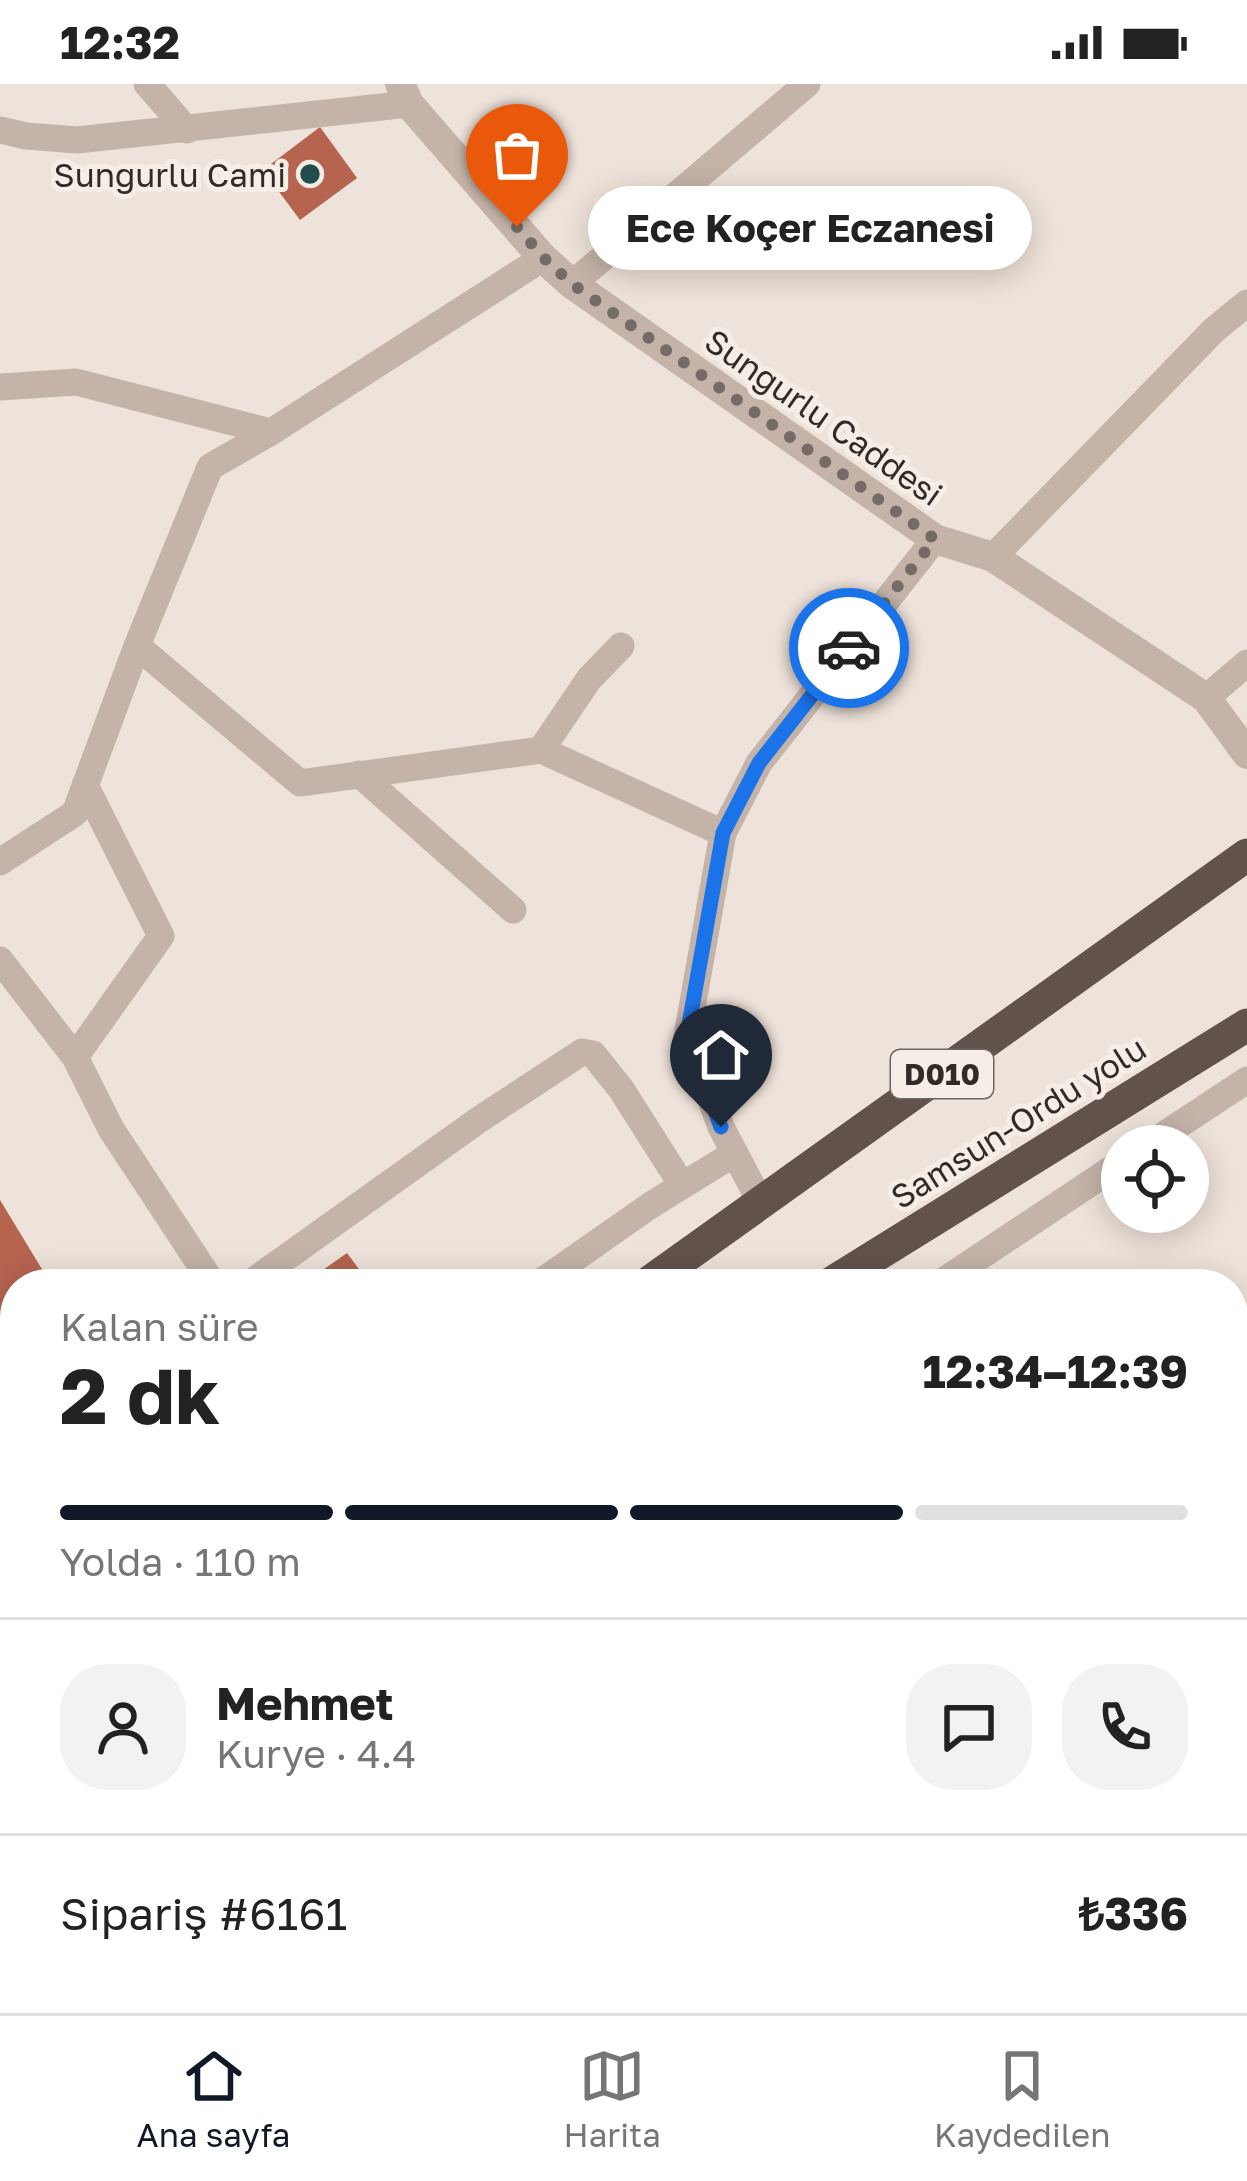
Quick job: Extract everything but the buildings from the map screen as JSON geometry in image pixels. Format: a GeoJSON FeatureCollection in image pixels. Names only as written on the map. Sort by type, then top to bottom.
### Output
{"type":"FeatureCollection","features":[{"type":"Feature","properties":{"kind":"highway","name":"D010"},"geometry":{"type":"LineString","coordinates":[[667,1269],[1244,865]]}},
{"type":"Feature","properties":{"kind":"highway","name":"Samsun-Ordu yolu"},"geometry":{"type":"LineString","coordinates":[[854,1269],[1247,1025]]}},
{"type":"Feature","properties":{"kind":"street"},"geometry":{"type":"LineString","coordinates":[[147,84],[187,130]]}},
{"type":"Feature","properties":{"kind":"street"},"geometry":{"type":"LineString","coordinates":[[572,284],[807,84]]}},
{"type":"Feature","properties":{"kind":"street"},"geometry":{"type":"LineString","coordinates":[[0,130],[77,140],[187,130],[405,94]]}},
{"type":"Feature","properties":{"kind":"street","name":"Sungurlu Caddesi"},"geometry":{"type":"LineString","coordinates":[[405,94],[544,258],[572,284],[935,539],[993,557],[1206,698],[1247,754]]}},
{"type":"Feature","properties":{"kind":"street"},"geometry":{"type":"LineString","coordinates":[[0,862],[75,813],[210,466],[544,258]]}},
{"type":"Feature","properties":{"kind":"street"},"geometry":{"type":"LineString","coordinates":[[993,557],[1247,303]]}},
{"type":"Feature","properties":{"kind":"street"},"geometry":{"type":"LineString","coordinates":[[0,387],[76,382],[271,432]]}},
{"type":"Feature","properties":{"kind":"street"},"geometry":{"type":"LineString","coordinates":[[761,1203],[721,1127],[687,1036],[723,833],[759,763],[935,539]]}},
{"type":"Feature","properties":{"kind":"street"},"geometry":{"type":"LineString","coordinates":[[137,646],[300,783],[541,750],[723,833]]}},
{"type":"Feature","properties":{"kind":"street"},"geometry":{"type":"LineString","coordinates":[[541,750],[589,679],[621,646]]}},
{"type":"Feature","properties":{"kind":"street"},"geometry":{"type":"LineString","coordinates":[[1206,698],[1247,663]]}},
{"type":"Feature","properties":{"kind":"street"},"geometry":{"type":"LineString","coordinates":[[359,775],[513,910]]}},
{"type":"Feature","properties":{"kind":"street"},"geometry":{"type":"LineString","coordinates":[[76,1058],[161,936],[86,785]]}},
{"type":"Feature","properties":{"kind":"street"},"geometry":{"type":"LineString","coordinates":[[0,960],[76,1058],[111,1129],[203,1269]]}},
{"type":"Feature","properties":{"kind":"street"},"geometry":{"type":"LineString","coordinates":[[270,1269],[479,1119],[582,1052],[593,1054],[621,1088],[682,1185]]}},
{"type":"Feature","properties":{"kind":"street"},"geometry":{"type":"LineString","coordinates":[[1179,1125],[1247,1080]]}},
{"type":"Feature","properties":{"kind":"street"},"geometry":{"type":"LineString","coordinates":[[560,1269],[735,1153]]}},
{"type":"Feature","properties":{"kind":"street"},"geometry":{"type":"LineString","coordinates":[[962,1269],[1101,1176]]}},
{"type":"Feature","properties":{"kind":"way so far"},"geometry":{"type":"LineString","coordinates":[[517,227],[572,284],[935,539],[849,648]]}},
{"type":"Feature","properties":{"kind":"place","name":"Sungurlu Cami"},"geometry":{"type":"Point","coordinates":[310,174]}},
{"type":"Feature","properties":{"kind":"place","name":"Ece Koçer Eczanesi"},"geometry":{"type":"Point","coordinates":[517,227]}},
{"type":"Feature","properties":{"kind":"route"},"geometry":{"type":"LineString","coordinates":[[721,1127],[687,1036],[723,833],[759,763],[849,648]]}}]}
